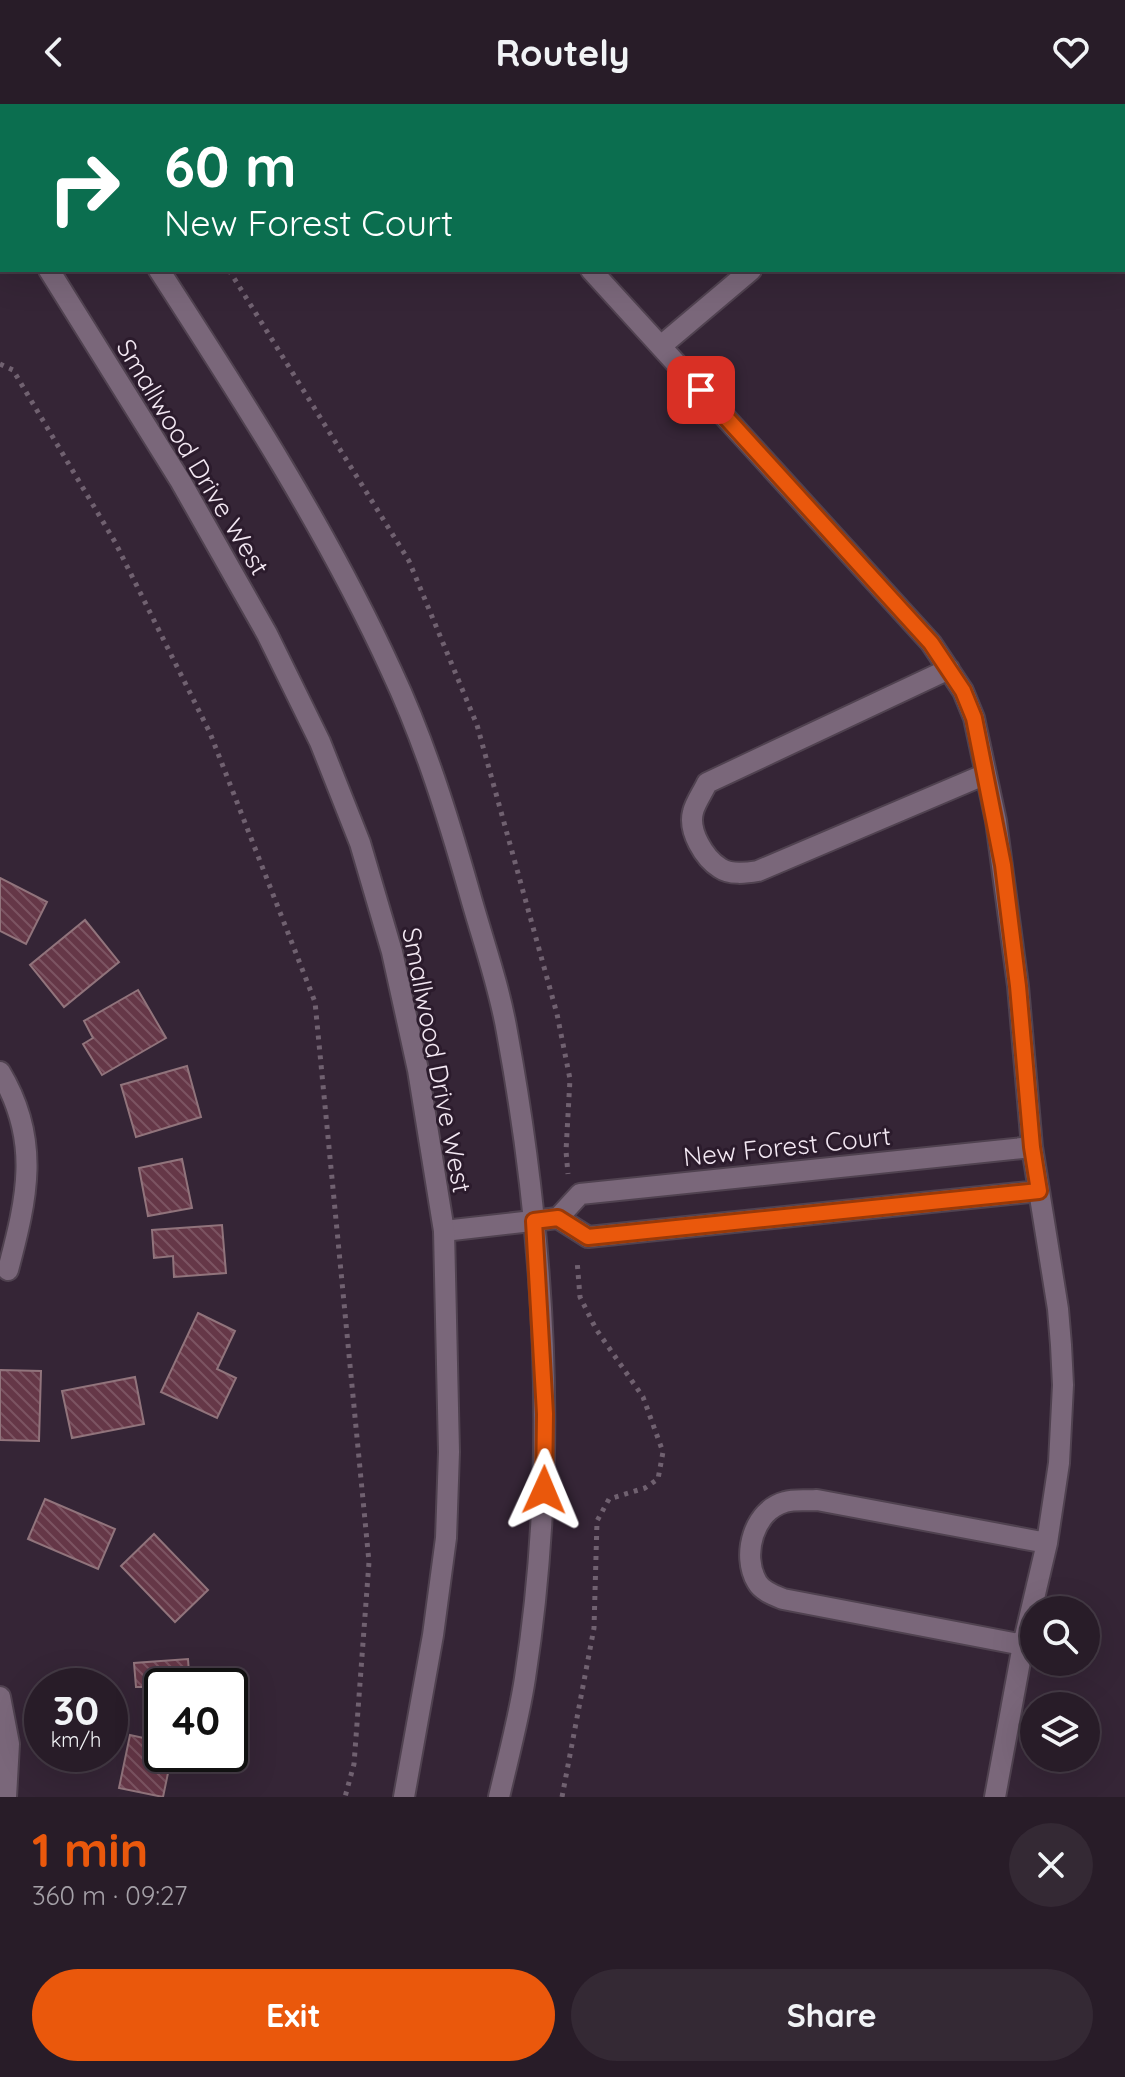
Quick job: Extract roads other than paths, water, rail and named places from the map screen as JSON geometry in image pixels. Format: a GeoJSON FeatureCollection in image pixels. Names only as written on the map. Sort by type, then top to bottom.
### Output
{"type":"FeatureCollection","features":[{"type":"Feature","properties":{"kind":"street","name":"Smallwood Drive West"},"geometry":{"type":"LineString","coordinates":[[50,272],[181,482],[267,634],[320,742],[360,843],[392,952],[418,1070],[444,1231],[449,1452],[446,1538],[433,1635],[404,1797]]}},
{"type":"Feature","properties":{"kind":"street"},"geometry":{"type":"LineString","coordinates":[[160,272],[247,407],[321,532],[392,671],[452,833],[507,1030],[534,1221],[545,1414],[544,1490],[525,1679],[499,1797]]}},
{"type":"Feature","properties":{"kind":"street"},"geometry":{"type":"LineString","coordinates":[[593,272],[931,643],[963,691],[974,718],[1003,865],[1018,986],[1032,1147],[1058,1309],[1063,1385],[1059,1463],[1047,1543],[1035,1596]]}},
{"type":"Feature","properties":{"kind":"street"},"geometry":{"type":"LineString","coordinates":[[661,346],[749,272]]}},
{"type":"Feature","properties":{"kind":"street"},"geometry":{"type":"LineString","coordinates":[[949,669],[707,783],[692,813],[693,830],[701,847],[721,869],[739,873],[758,871],[986,774]]}},
{"type":"Feature","properties":{"kind":"street"},"geometry":{"type":"LineString","coordinates":[[0,1072],[15,1098],[22,1122],[28,1176],[24,1208],[8,1270]]}},
{"type":"Feature","properties":{"kind":"street","name":"New Forest Court"},"geometry":{"type":"LineString","coordinates":[[558,1218],[580,1194],[1032,1147]]}},
{"type":"Feature","properties":{"kind":"street"},"geometry":{"type":"LineString","coordinates":[[444,1231],[558,1218],[588,1237],[1039,1191]]}},
{"type":"Feature","properties":{"kind":"street"},"geometry":{"type":"LineString","coordinates":[[1020,1644],[783,1599],[767,1592],[756,1581],[749,1555],[752,1539],[760,1520],[783,1502],[817,1500],[1047,1543]]}},
{"type":"Feature","properties":{"kind":"street"},"geometry":{"type":"LineString","coordinates":[[995,1797],[1020,1661]]}},
{"type":"Feature","properties":{"kind":"street"},"geometry":{"type":"LineString","coordinates":[[0,1697],[9,1744],[6,1797]]}}]}
